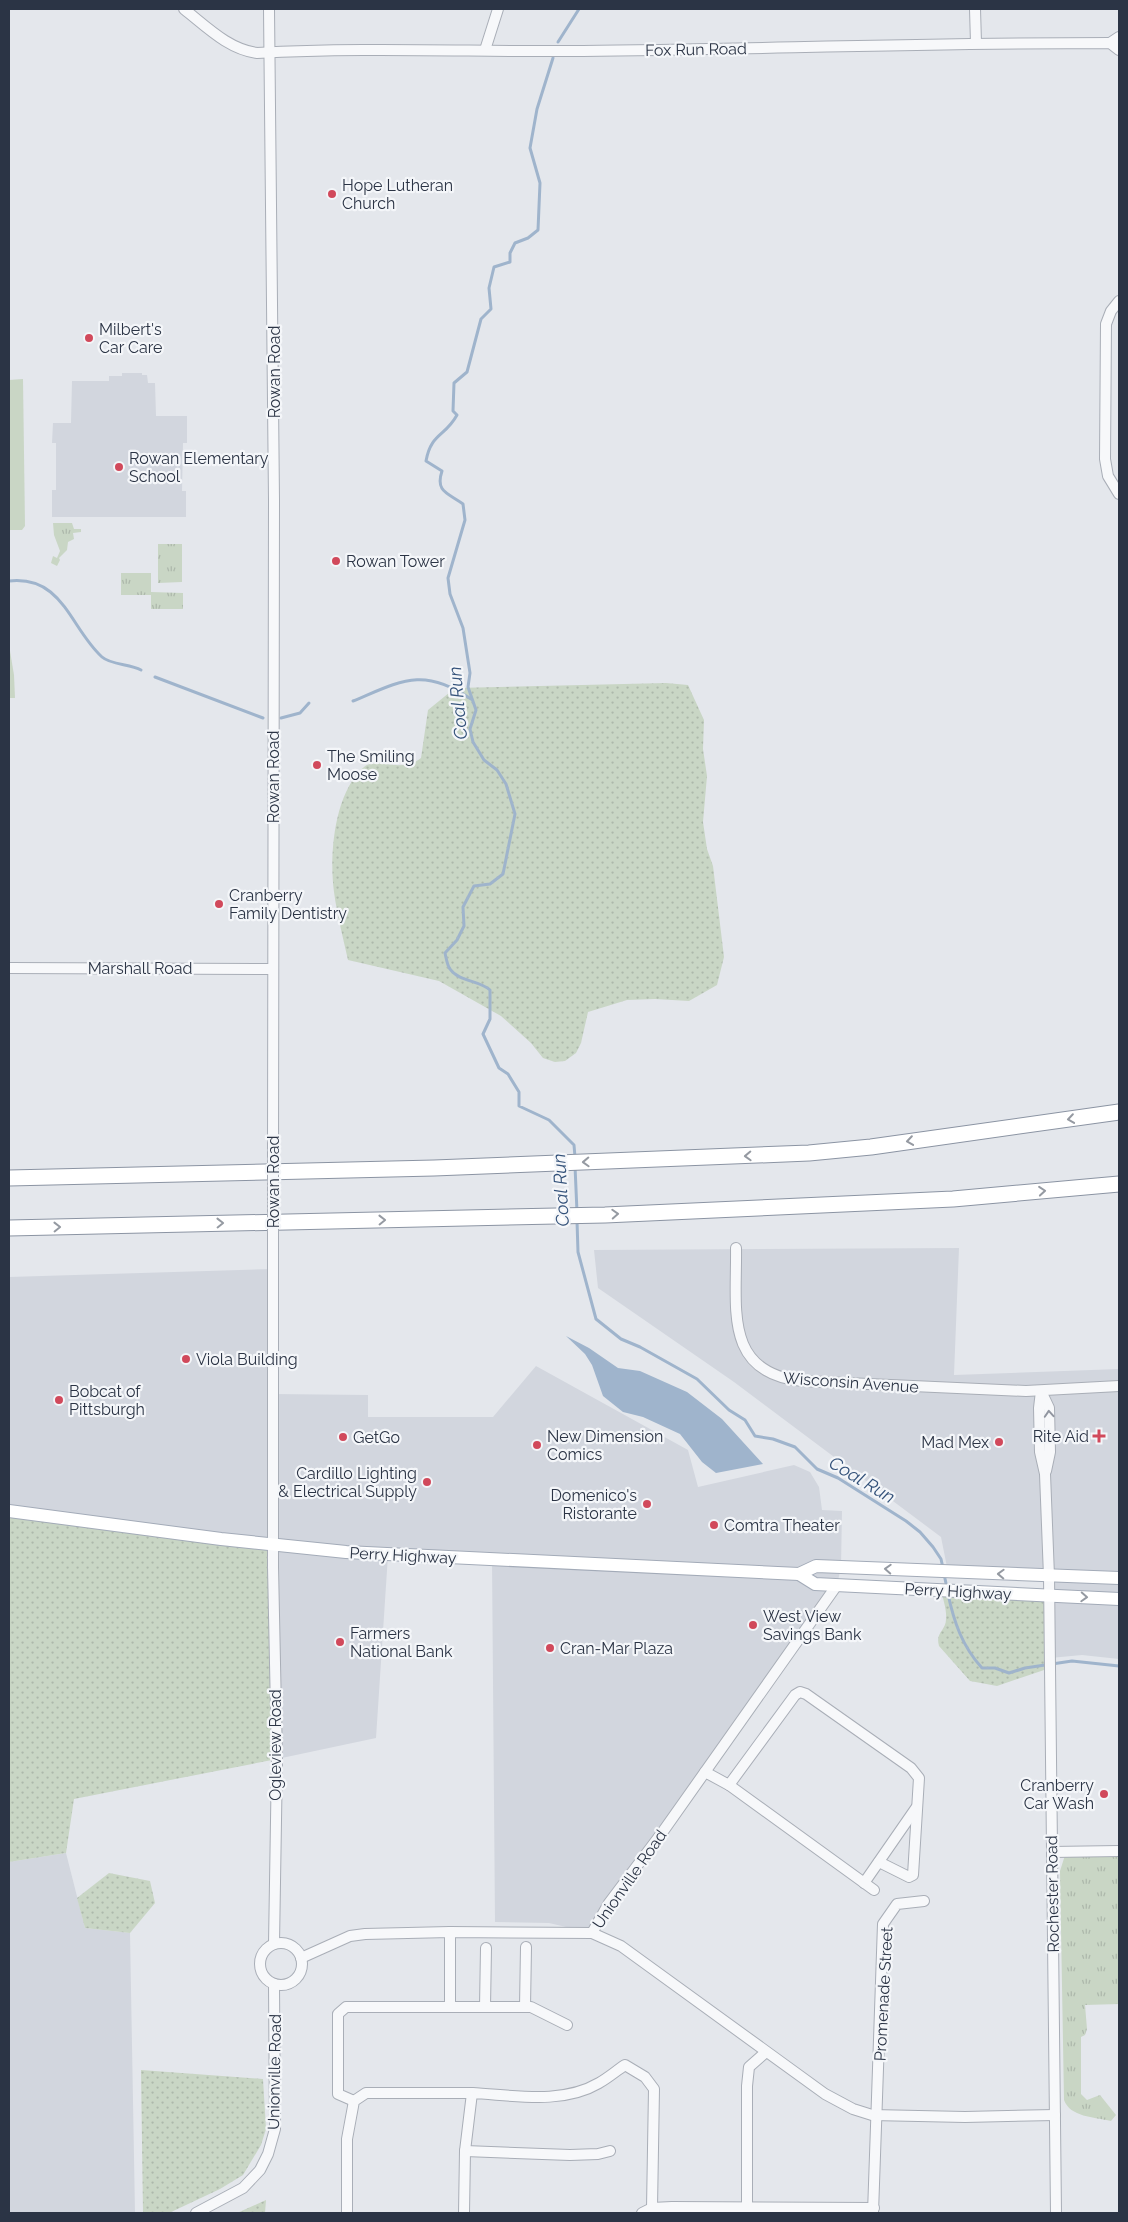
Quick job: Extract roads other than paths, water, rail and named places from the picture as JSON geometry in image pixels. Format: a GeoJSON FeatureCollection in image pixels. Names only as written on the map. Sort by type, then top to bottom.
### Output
{"type":"FeatureCollection","features":[{"type":"Feature","properties":{"kind":"highway"},"geometry":{"type":"LineString","coordinates":[[9,1178],[434,1168],[809,1153],[871,1147],[1119,1112]]}},
{"type":"Feature","properties":{"kind":"highway"},"geometry":{"type":"LineString","coordinates":[[9,1228],[605,1215],[953,1199],[1119,1184]]}},
{"type":"Feature","properties":{"kind":"main road","name":"Perry Highway"},"geometry":{"type":"LineString","coordinates":[[9,1511],[273,1545],[398,1556],[799,1574],[816,1566],[1119,1578]]}},
{"type":"Feature","properties":{"kind":"main road","name":"Perry Highway"},"geometry":{"type":"LineString","coordinates":[[799,1574],[815,1584],[1119,1599]]}},
{"type":"Feature","properties":{"kind":"street","name":"Fox Run Road"},"geometry":{"type":"LineString","coordinates":[[184,9],[234,47],[243,51],[270,52],[592,51],[976,43],[1110,43]]}},
{"type":"Feature","properties":{"kind":"street","name":"Rowan Road"},"geometry":{"type":"LineString","coordinates":[[269,9],[274,500],[272,969],[273,1545]]}},
{"type":"Feature","properties":{"kind":"street"},"geometry":{"type":"LineString","coordinates":[[485,50],[498,9]]}},
{"type":"Feature","properties":{"kind":"street"},"geometry":{"type":"LineString","coordinates":[[975,9],[976,43]]}},
{"type":"Feature","properties":{"kind":"street"},"geometry":{"type":"LineString","coordinates":[[1119,37],[1110,43],[1119,50]]}},
{"type":"Feature","properties":{"kind":"street"},"geometry":{"type":"LineString","coordinates":[[1119,301],[1111,311],[1106,324],[1104,422],[1108,476],[1119,494]]}},
{"type":"Feature","properties":{"kind":"street","name":"Marshall Road"},"geometry":{"type":"LineString","coordinates":[[9,968],[272,969]]}},
{"type":"Feature","properties":{"kind":"street","name":"Wisconsin Avenue"},"geometry":{"type":"LineString","coordinates":[[736,1248],[738,1328],[752,1360],[769,1374],[802,1382],[1041,1391],[1119,1386]]}},
{"type":"Feature","properties":{"kind":"street"},"geometry":{"type":"LineString","coordinates":[[1041,1391],[1049,1408],[1050,1452],[1045,1474],[1049,1576]]}},
{"type":"Feature","properties":{"kind":"street","name":"Ogleview Road"},"geometry":{"type":"LineString","coordinates":[[273,1545],[277,1759],[274,1944]]}},
{"type":"Feature","properties":{"kind":"street","name":"Rochester Road"},"geometry":{"type":"LineString","coordinates":[[1049,1576],[1056,2213]]}},
{"type":"Feature","properties":{"kind":"street","name":"Unionville Road"},"geometry":{"type":"LineString","coordinates":[[301,1958],[350,1936],[450,1932],[592,1933],[609,1903],[705,1772],[837,1585]]}},
{"type":"Feature","properties":{"kind":"street"},"geometry":{"type":"LineString","coordinates":[[729,1785],[795,1695],[800,1692],[806,1694],[915,1772],[918,1778],[913,1875],[909,1878],[879,1862]]}},
{"type":"Feature","properties":{"kind":"street"},"geometry":{"type":"LineString","coordinates":[[705,1772],[729,1785],[874,1890]]}},
{"type":"Feature","properties":{"kind":"street"},"geometry":{"type":"LineString","coordinates":[[864,1883],[917,1807]]}},
{"type":"Feature","properties":{"kind":"street"},"geometry":{"type":"LineString","coordinates":[[1052,1852],[1119,1852]]}},
{"type":"Feature","properties":{"kind":"street","name":"Promenade Street"},"geometry":{"type":"LineString","coordinates":[[873,2211],[883,1924],[897,1904],[924,1901]]}},
{"type":"Feature","properties":{"kind":"street"},"geometry":{"type":"LineString","coordinates":[[450,1932],[450,2007]]}},
{"type":"Feature","properties":{"kind":"street"},"geometry":{"type":"LineString","coordinates":[[592,1933],[621,1946],[716,2013],[825,2094],[853,2109],[877,2115],[964,2117],[1055,2115]]}},
{"type":"Feature","properties":{"kind":"street"},"geometry":{"type":"LineString","coordinates":[[274,1944],[287,1944],[293,1947],[301,1958],[301,1972],[297,1978],[285,1985],[274,1984],[266,1979],[260,1967],[263,1953],[274,1944]]}},
{"type":"Feature","properties":{"kind":"street"},"geometry":{"type":"LineString","coordinates":[[526,1947],[526,2007]]}},
{"type":"Feature","properties":{"kind":"street"},"geometry":{"type":"LineString","coordinates":[[485,2007],[486,1948]]}},
{"type":"Feature","properties":{"kind":"street","name":"Unionville Road"},"geometry":{"type":"LineString","coordinates":[[196,2213],[243,2188],[252,2180],[260,2170],[271,2145],[275,2128],[274,1984]]}},
{"type":"Feature","properties":{"kind":"street"},"geometry":{"type":"LineString","coordinates":[[354,2101],[338,2094],[338,2014],[346,2007],[530,2007],[567,2025]]}},
{"type":"Feature","properties":{"kind":"street"},"geometry":{"type":"LineString","coordinates":[[748,2207],[747,2086],[749,2068],[766,2052]]}},
{"type":"Feature","properties":{"kind":"street"},"geometry":{"type":"LineString","coordinates":[[347,2213],[347,2139],[354,2101],[366,2093],[472,2092],[542,2097],[572,2093],[599,2084],[624,2065],[645,2077],[654,2089],[652,2208]]}},
{"type":"Feature","properties":{"kind":"street"},"geometry":{"type":"LineString","coordinates":[[464,2213],[466,2151],[472,2092]]}},
{"type":"Feature","properties":{"kind":"street"},"geometry":{"type":"LineString","coordinates":[[466,2151],[570,2155],[598,2154],[610,2151]]}},
{"type":"Feature","properties":{"kind":"street"},"geometry":{"type":"LineString","coordinates":[[642,2213],[652,2208],[685,2210],[748,2207],[873,2211]]}},
{"type":"Feature","properties":{"kind":"water"},"geometry":{"type":"Polygon","coordinates":[[[566,1336],[589,1348],[618,1368],[640,1371],[687,1392],[722,1419],[763,1464],[716,1473],[702,1462],[680,1434],[643,1417],[623,1412],[603,1396],[592,1365],[585,1354],[566,1336]]]}},
{"type":"Feature","properties":{"kind":"waterway","name":"Coal Run"},"geometry":{"type":"LineString","coordinates":[[558,42],[579,9]]}},
{"type":"Feature","properties":{"kind":"waterway","name":"Coal Run"},"geometry":{"type":"LineString","coordinates":[[553,58],[537,109],[530,148],[540,183],[538,230],[528,238],[515,243],[510,253],[510,262],[494,267],[489,288],[491,309],[481,319],[467,372],[454,383],[453,411],[457,415],[448,428],[431,445],[426,461],[442,471],[440,483],[444,491],[463,504],[465,520],[448,578],[450,594],[463,628],[470,673],[468,687],[476,710],[470,729],[473,742],[484,760],[497,770],[506,784],[515,814],[503,874],[490,884],[474,886],[463,907],[464,926],[457,940],[445,953],[446,959],[449,967],[458,976],[490,990],[490,1019],[483,1034],[499,1068],[508,1074],[519,1092],[519,1106],[549,1120],[574,1145],[575,1157]]}},
{"type":"Feature","properties":{"kind":"waterway"},"geometry":{"type":"LineString","coordinates":[[9,581],[27,581],[42,586],[64,606],[91,645],[102,657],[110,662],[141,670]]}},
{"type":"Feature","properties":{"kind":"waterway"},"geometry":{"type":"LineString","coordinates":[[155,677],[263,718]]}},
{"type":"Feature","properties":{"kind":"waterway"},"geometry":{"type":"LineString","coordinates":[[353,701],[399,683],[412,680],[439,683],[471,699]]}},
{"type":"Feature","properties":{"kind":"waterway"},"geometry":{"type":"LineString","coordinates":[[281,718],[300,713],[309,703]]}},
{"type":"Feature","properties":{"kind":"waterway","name":"Coal Run"},"geometry":{"type":"LineString","coordinates":[[575,1166],[577,1212]]}},
{"type":"Feature","properties":{"kind":"waterway","name":"Coal Run"},"geometry":{"type":"LineString","coordinates":[[577,1221],[578,1252],[596,1319],[621,1339],[640,1347],[697,1379],[729,1410],[745,1420],[755,1436],[773,1439],[795,1447],[817,1469],[838,1478],[906,1521],[920,1532],[933,1547],[941,1559],[943,1568]]}},
{"type":"Feature","properties":{"kind":"waterway","name":"Coal Run"},"geometry":{"type":"LineString","coordinates":[[944,1574],[947,1588]]}},
{"type":"Feature","properties":{"kind":"waterway","name":"Coal Run"},"geometry":{"type":"LineString","coordinates":[[948,1594],[953,1614],[964,1642],[982,1668],[995,1668],[1009,1673],[1025,1668],[1072,1661],[1119,1666]]}},
{"type":"Feature","properties":{"kind":"place","name":"Hope Lutheran Church"},"geometry":{"type":"Point","coordinates":[332,194]}},
{"type":"Feature","properties":{"kind":"place","name":"Milbert's Car Care"},"geometry":{"type":"Point","coordinates":[89,338]}},
{"type":"Feature","properties":{"kind":"place","name":"Rowan Elementary School"},"geometry":{"type":"Point","coordinates":[119,467]}},
{"type":"Feature","properties":{"kind":"place","name":"Rowan Tower"},"geometry":{"type":"Point","coordinates":[336,561]}},
{"type":"Feature","properties":{"kind":"place","name":"The Smiling Moose"},"geometry":{"type":"Point","coordinates":[317,765]}},
{"type":"Feature","properties":{"kind":"place","name":"Cranberry Family Dentistry"},"geometry":{"type":"Point","coordinates":[219,904]}},
{"type":"Feature","properties":{"kind":"place","name":"Viola Building"},"geometry":{"type":"Point","coordinates":[186,1359]}},
{"type":"Feature","properties":{"kind":"place","name":"Bobcat of Pittsburgh"},"geometry":{"type":"Point","coordinates":[59,1400]}},
{"type":"Feature","properties":{"kind":"place","name":"Rite Aid"},"geometry":{"type":"Point","coordinates":[1099,1436]}},
{"type":"Feature","properties":{"kind":"place","name":"GetGo"},"geometry":{"type":"Point","coordinates":[343,1437]}},
{"type":"Feature","properties":{"kind":"place","name":"Mad Mex"},"geometry":{"type":"Point","coordinates":[999,1442]}},
{"type":"Feature","properties":{"kind":"place","name":"New Dimension Comics"},"geometry":{"type":"Point","coordinates":[537,1445]}},
{"type":"Feature","properties":{"kind":"place","name":"Cardillo Lighting & Electrical Supply"},"geometry":{"type":"Point","coordinates":[427,1482]}},
{"type":"Feature","properties":{"kind":"place","name":"Domenico's Ristorante"},"geometry":{"type":"Point","coordinates":[647,1504]}},
{"type":"Feature","properties":{"kind":"place","name":"Comtra Theater"},"geometry":{"type":"Point","coordinates":[714,1525]}},
{"type":"Feature","properties":{"kind":"place","name":"West View Savings Bank"},"geometry":{"type":"Point","coordinates":[753,1625]}},
{"type":"Feature","properties":{"kind":"place","name":"Farmers National Bank"},"geometry":{"type":"Point","coordinates":[340,1642]}},
{"type":"Feature","properties":{"kind":"place","name":"Cran-Mar Plaza"},"geometry":{"type":"Point","coordinates":[550,1648]}},
{"type":"Feature","properties":{"kind":"place","name":"Cranberry Car Wash"},"geometry":{"type":"Point","coordinates":[1104,1794]}}]}
